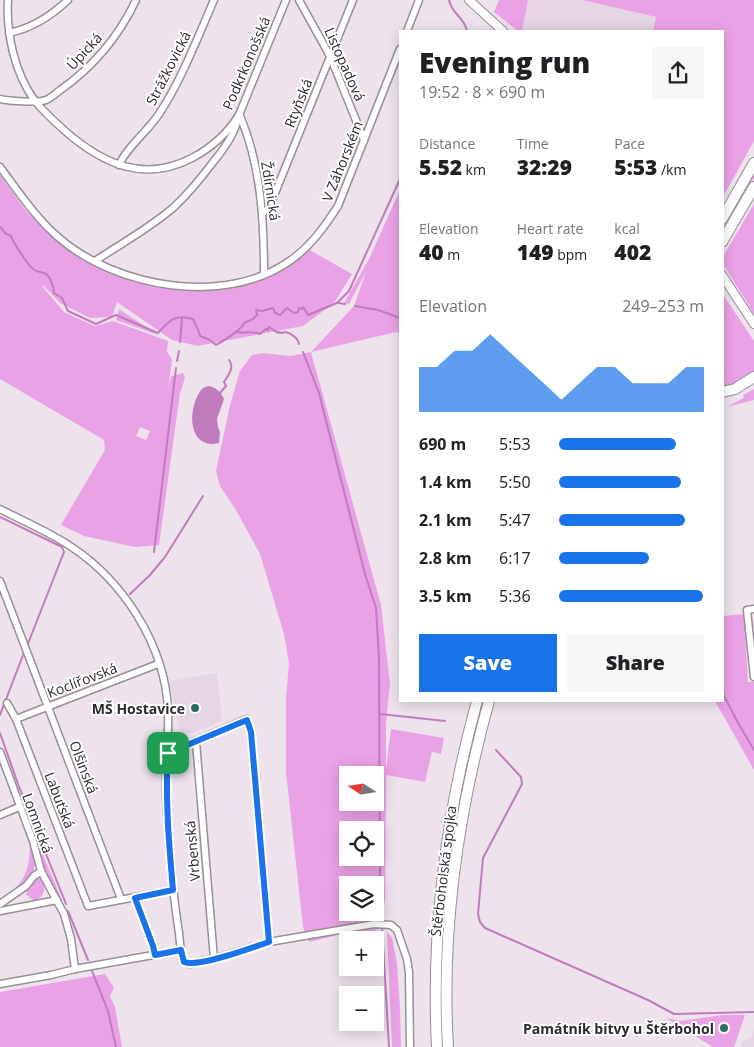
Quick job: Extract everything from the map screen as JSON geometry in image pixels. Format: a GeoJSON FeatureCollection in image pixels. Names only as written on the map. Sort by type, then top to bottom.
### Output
{"type":"FeatureCollection","features":[{"type":"Feature","properties":{"kind":"highway"},"geometry":{"type":"LineString","coordinates":[[724,216],[754,163]]}},
{"type":"Feature","properties":{"kind":"highway"},"geometry":{"type":"LineString","coordinates":[[724,239],[754,187]]}},
{"type":"Feature","properties":{"kind":"highway"},"geometry":{"type":"LineString","coordinates":[[724,392],[736,389],[754,377]]}},
{"type":"Feature","properties":{"kind":"highway"},"geometry":{"type":"LineString","coordinates":[[724,396],[734,394],[754,384]]}},
{"type":"Feature","properties":{"kind":"highway","name":"Štěrboholská spojka"},"geometry":{"type":"LineString","coordinates":[[437,1047],[436,960],[442,881],[456,788],[477,702]]}},
{"type":"Feature","properties":{"kind":"highway","name":"Štěrboholská spojka"},"geometry":{"type":"LineString","coordinates":[[448,1047],[447,971],[455,869],[470,777],[489,702]]}},
{"type":"Feature","properties":{"kind":"street","name":"Podkrkonošská"},"geometry":{"type":"LineString","coordinates":[[8,0],[10,33],[22,76],[35,101],[76,140],[96,154],[119,165],[152,171],[184,162],[214,145],[230,129],[239,115],[286,0]]}},
{"type":"Feature","properties":{"kind":"street"},"geometry":{"type":"LineString","coordinates":[[10,33],[24,30],[52,15],[68,0]]}},
{"type":"Feature","properties":{"kind":"street","name":"Úpická"},"geometry":{"type":"LineString","coordinates":[[35,101],[45,101],[83,72],[111,41],[136,0]]}},
{"type":"Feature","properties":{"kind":"street","name":"Strážkovická"},"geometry":{"type":"LineString","coordinates":[[119,165],[123,156],[158,116],[175,89],[214,0]]}},
{"type":"Feature","properties":{"kind":"street","name":"Listopadová"},"geometry":{"type":"LineString","coordinates":[[299,0],[330,56],[364,140]]}},
{"type":"Feature","properties":{"kind":"street","name":"Rtyňská"},"geometry":{"type":"LineString","coordinates":[[262,213],[269,208],[353,0]]}},
{"type":"Feature","properties":{"kind":"street"},"geometry":{"type":"LineString","coordinates":[[407,30],[419,0]]}},
{"type":"Feature","properties":{"kind":"street"},"geometry":{"type":"LineString","coordinates":[[469,0],[502,30]]}},
{"type":"Feature","properties":{"kind":"street","name":"V Záhorském"},"geometry":{"type":"LineString","coordinates":[[0,167],[35,212],[58,237],[95,261],[129,276],[180,286],[229,286],[264,274],[292,259],[319,233],[338,206],[399,52]]}},
{"type":"Feature","properties":{"kind":"street"},"geometry":{"type":"LineString","coordinates":[[0,99],[35,101]]}},
{"type":"Feature","properties":{"kind":"street"},"geometry":{"type":"LineString","coordinates":[[95,261],[146,228],[174,207],[196,184],[220,154],[237,128],[239,115]]}},
{"type":"Feature","properties":{"kind":"street","name":"Ždírnická"},"geometry":{"type":"LineString","coordinates":[[239,115],[246,130],[255,165],[262,213],[264,274]]}},
{"type":"Feature","properties":{"kind":"street"},"geometry":{"type":"LineString","coordinates":[[724,278],[754,324]]}},
{"type":"Feature","properties":{"kind":"street"},"geometry":{"type":"LineString","coordinates":[[0,509],[70,546],[96,566],[111,581],[137,616],[149,638],[164,684],[168,708],[166,820],[173,890],[184,962],[190,964],[214,959],[269,942],[382,924],[391,925],[397,930],[407,959],[409,972],[410,1047]]}},
{"type":"Feature","properties":{"kind":"street","name":"Olšinská"},"geometry":{"type":"LineString","coordinates":[[0,581],[18,624],[27,655],[121,900]]}},
{"type":"Feature","properties":{"kind":"street"},"geometry":{"type":"LineString","coordinates":[[754,609],[748,610],[754,677]]}},
{"type":"Feature","properties":{"kind":"street","name":"Koclířovská"},"geometry":{"type":"LineString","coordinates":[[16,719],[158,664]]}},
{"type":"Feature","properties":{"kind":"street","name":"Labuťská"},"geometry":{"type":"LineString","coordinates":[[7,704],[16,719],[88,906],[121,900]]}},
{"type":"Feature","properties":{"kind":"street"},"geometry":{"type":"LineString","coordinates":[[168,753],[247,720],[251,732],[269,942]]}},
{"type":"Feature","properties":{"kind":"street","name":"Vrbenská"},"geometry":{"type":"LineString","coordinates":[[196,742],[214,959]]}},
{"type":"Feature","properties":{"kind":"street","name":"Lomnická"},"geometry":{"type":"LineString","coordinates":[[0,752],[42,870],[64,914],[72,939],[75,969]]}},
{"type":"Feature","properties":{"kind":"street"},"geometry":{"type":"LineString","coordinates":[[0,815],[20,807]]}},
{"type":"Feature","properties":{"kind":"street"},"geometry":{"type":"LineString","coordinates":[[0,904],[26,886],[42,870]]}},
{"type":"Feature","properties":{"kind":"street"},"geometry":{"type":"LineString","coordinates":[[121,900],[173,890]]}},
{"type":"Feature","properties":{"kind":"street"},"geometry":{"type":"LineString","coordinates":[[135,898],[155,955]]}},
{"type":"Feature","properties":{"kind":"street"},"geometry":{"type":"LineString","coordinates":[[0,912],[57,900]]}},
{"type":"Feature","properties":{"kind":"street"},"geometry":{"type":"LineString","coordinates":[[0,984],[181,950]]}},
{"type":"Feature","properties":{"kind":"shaded area"},"geometry":{"type":"Polygon","coordinates":[[[499,0],[528,0],[522,30],[517,30],[494,12],[499,0]]]}},
{"type":"Feature","properties":{"kind":"shaded area"},"geometry":{"type":"Polygon","coordinates":[[[528,0],[582,0],[656,17],[653,30],[522,30],[528,0]]]}},
{"type":"Feature","properties":{"kind":"shaded area"},"geometry":{"type":"Polygon","coordinates":[[[582,0],[754,0],[754,141],[724,195],[724,30],[653,30],[656,17],[582,0]]]}},
{"type":"Feature","properties":{"kind":"shaded area"},"geometry":{"type":"Polygon","coordinates":[[[754,172],[754,178],[724,232],[724,226],[754,172]]]}},
{"type":"Feature","properties":{"kind":"shaded area"},"geometry":{"type":"Polygon","coordinates":[[[0,175],[27,212],[47,232],[84,261],[130,278],[177,289],[220,289],[265,276],[306,248],[352,274],[334,303],[303,326],[198,346],[172,340],[117,302],[112,317],[90,318],[60,303],[42,286],[64,312],[95,326],[113,321],[168,341],[167,351],[172,360],[168,390],[171,376],[183,373],[185,378],[180,393],[159,545],[135,547],[84,536],[61,525],[105,450],[104,440],[0,379],[0,175]],[[140,427],[136,436],[146,440],[150,431],[140,427]]]}},
{"type":"Feature","properties":{"kind":"shaded area"},"geometry":{"type":"Polygon","coordinates":[[[399,192],[399,334],[396,332],[311,352],[354,306],[366,272],[349,304],[344,303],[369,259],[399,192]]]}},
{"type":"Feature","properties":{"kind":"shaded area"},"geometry":{"type":"Polygon","coordinates":[[[754,204],[754,314],[724,266],[724,255],[754,204]]]}},
{"type":"Feature","properties":{"kind":"shaded area"},"geometry":{"type":"Polygon","coordinates":[[[724,296],[754,341],[754,371],[739,383],[724,388],[724,296]]]}},
{"type":"Feature","properties":{"kind":"shaded area"},"geometry":{"type":"Polygon","coordinates":[[[119,309],[158,335],[116,320],[119,309]]]}},
{"type":"Feature","properties":{"kind":"shaded area"},"geometry":{"type":"Polygon","coordinates":[[[311,352],[381,605],[390,684],[386,722],[386,769],[391,729],[444,738],[441,754],[432,752],[425,782],[386,775],[384,904],[384,876],[339,876],[339,921],[379,921],[376,931],[339,931],[339,935],[309,942],[303,927],[286,772],[286,699],[289,663],[284,634],[260,554],[236,510],[220,486],[216,471],[230,405],[240,371],[252,355],[263,353],[291,356],[311,352]]]}},
{"type":"Feature","properties":{"kind":"shaded area"},"geometry":{"type":"Polygon","coordinates":[[[208,386],[218,390],[224,399],[217,419],[220,432],[219,443],[208,444],[200,440],[195,433],[193,424],[194,404],[203,388],[208,386]]]}},
{"type":"Feature","properties":{"kind":"shaded area"},"geometry":{"type":"Polygon","coordinates":[[[754,389],[754,400],[727,407],[744,398],[743,395],[754,389]]]}},
{"type":"Feature","properties":{"kind":"shaded area"},"geometry":{"type":"Polygon","coordinates":[[[744,614],[748,682],[754,682],[754,770],[716,702],[724,702],[724,616],[744,614]]]}},
{"type":"Feature","properties":{"kind":"shaded area"},"geometry":{"type":"Polygon","coordinates":[[[217,673],[222,721],[193,733],[182,734],[175,713],[170,681],[217,673]]]}},
{"type":"Feature","properties":{"kind":"shaded area"},"geometry":{"type":"Polygon","coordinates":[[[482,702],[485,702],[463,787],[444,1047],[440,1047],[443,910],[451,843],[470,748],[482,702]]]}},
{"type":"Feature","properties":{"kind":"shaded area"},"geometry":{"type":"Polygon","coordinates":[[[37,841],[62,900],[44,868],[34,842],[37,841]]]}},
{"type":"Feature","properties":{"kind":"shaded area"},"geometry":{"type":"Polygon","coordinates":[[[30,844],[34,852],[35,866],[29,878],[10,893],[24,877],[29,859],[30,844]]]}},
{"type":"Feature","properties":{"kind":"shaded area"},"geometry":{"type":"Polygon","coordinates":[[[39,878],[44,882],[44,892],[39,899],[33,902],[32,898],[30,899],[29,896],[25,895],[27,893],[26,889],[39,878]]]}},
{"type":"Feature","properties":{"kind":"shaded area"},"geometry":{"type":"Polygon","coordinates":[[[387,932],[392,938],[397,963],[401,1047],[392,1047],[387,932]]]}},
{"type":"Feature","properties":{"kind":"shaded area"},"geometry":{"type":"Polygon","coordinates":[[[105,974],[114,988],[110,996],[115,1007],[122,1047],[0,1047],[0,992],[105,974]]]}},
{"type":"Feature","properties":{"kind":"shaded area"},"geometry":{"type":"Polygon","coordinates":[[[723,1015],[745,1015],[734,1047],[713,1047],[666,1018],[680,1021],[723,1015]]]}},
{"type":"Feature","properties":{"kind":"shaded area"},"geometry":{"type":"Polygon","coordinates":[[[754,1030],[754,1047],[742,1047],[742,1042],[752,1037],[754,1030]]]}},
{"type":"Feature","properties":{"kind":"waterway"},"geometry":{"type":"LineString","coordinates":[[449,0],[467,30]]}},
{"type":"Feature","properties":{"kind":"waterway"},"geometry":{"type":"LineString","coordinates":[[0,227],[11,236],[31,267],[49,277],[54,293],[62,298],[68,311],[96,324],[116,315],[158,333],[173,319],[181,317],[193,319],[200,336],[216,345],[236,332],[244,323],[253,319],[257,315],[256,310],[262,311],[273,308],[275,313],[280,315],[287,308],[294,313],[303,307],[308,315],[337,303],[349,291],[399,181]]}},
{"type":"Feature","properties":{"kind":"waterway"},"geometry":{"type":"LineString","coordinates":[[338,303],[345,304]]}},
{"type":"Feature","properties":{"kind":"waterway"},"geometry":{"type":"LineString","coordinates":[[355,306],[378,310],[399,318]]}},
{"type":"Feature","properties":{"kind":"waterway"},"geometry":{"type":"LineString","coordinates":[[180,342],[182,318]]}},
{"type":"Feature","properties":{"kind":"waterway"},"geometry":{"type":"LineString","coordinates":[[237,332],[260,334],[266,329],[268,330],[269,327],[278,333],[285,332],[292,335],[299,344]]}},
{"type":"Feature","properties":{"kind":"waterway"},"geometry":{"type":"LineString","coordinates":[[177,361],[179,351]]}},
{"type":"Feature","properties":{"kind":"waterway"},"geometry":{"type":"LineString","coordinates":[[303,352],[319,393],[365,574],[376,608],[379,658],[380,887],[382,922]]}},
{"type":"Feature","properties":{"kind":"waterway"},"geometry":{"type":"LineString","coordinates":[[219,394],[226,386],[224,382],[231,369],[229,360]]}},
{"type":"Feature","properties":{"kind":"waterway"},"geometry":{"type":"LineString","coordinates":[[154,552],[176,368]]}},
{"type":"Feature","properties":{"kind":"waterway"},"geometry":{"type":"LineString","coordinates":[[130,594],[165,557],[203,496]]}},
{"type":"Feature","properties":{"kind":"waterway"},"geometry":{"type":"LineString","coordinates":[[0,517],[62,547],[64,552],[27,646]]}},
{"type":"Feature","properties":{"kind":"waterway"},"geometry":{"type":"LineString","coordinates":[[0,715],[25,650]]}},
{"type":"Feature","properties":{"kind":"waterway"},"geometry":{"type":"LineString","coordinates":[[724,696],[754,750]]}},
{"type":"Feature","properties":{"kind":"waterway"},"geometry":{"type":"LineString","coordinates":[[380,714],[445,721]]}},
{"type":"Feature","properties":{"kind":"waterway"},"geometry":{"type":"LineString","coordinates":[[0,733],[18,784],[66,904]]}},
{"type":"Feature","properties":{"kind":"waterway"},"geometry":{"type":"LineString","coordinates":[[496,750],[521,777],[522,784],[483,858],[478,914],[480,922],[485,928],[648,1000],[674,1014],[754,1012]]}},
{"type":"Feature","properties":{"kind":"waterway"},"geometry":{"type":"LineString","coordinates":[[68,911],[88,960]]}},
{"type":"Feature","properties":{"kind":"waterway"},"geometry":{"type":"LineString","coordinates":[[382,927],[389,1047]]}},
{"type":"Feature","properties":{"kind":"waterway"},"geometry":{"type":"LineString","coordinates":[[92,971],[108,1011],[116,1047]]}},
{"type":"Feature","properties":{"kind":"place","name":"MŠ Hostavice"},"geometry":{"type":"Point","coordinates":[195,708]}},
{"type":"Feature","properties":{"kind":"place","name":"Památník bitvy u Štěrbohol"},"geometry":{"type":"Point","coordinates":[724,1028]}},
{"type":"Feature","properties":{"kind":"route"},"geometry":{"type":"LineString","coordinates":[[247,720],[251,732],[269,942],[214,959],[190,964],[184,962],[181,950],[155,955],[135,898],[173,890],[166,820],[168,753],[247,720]]}}]}
